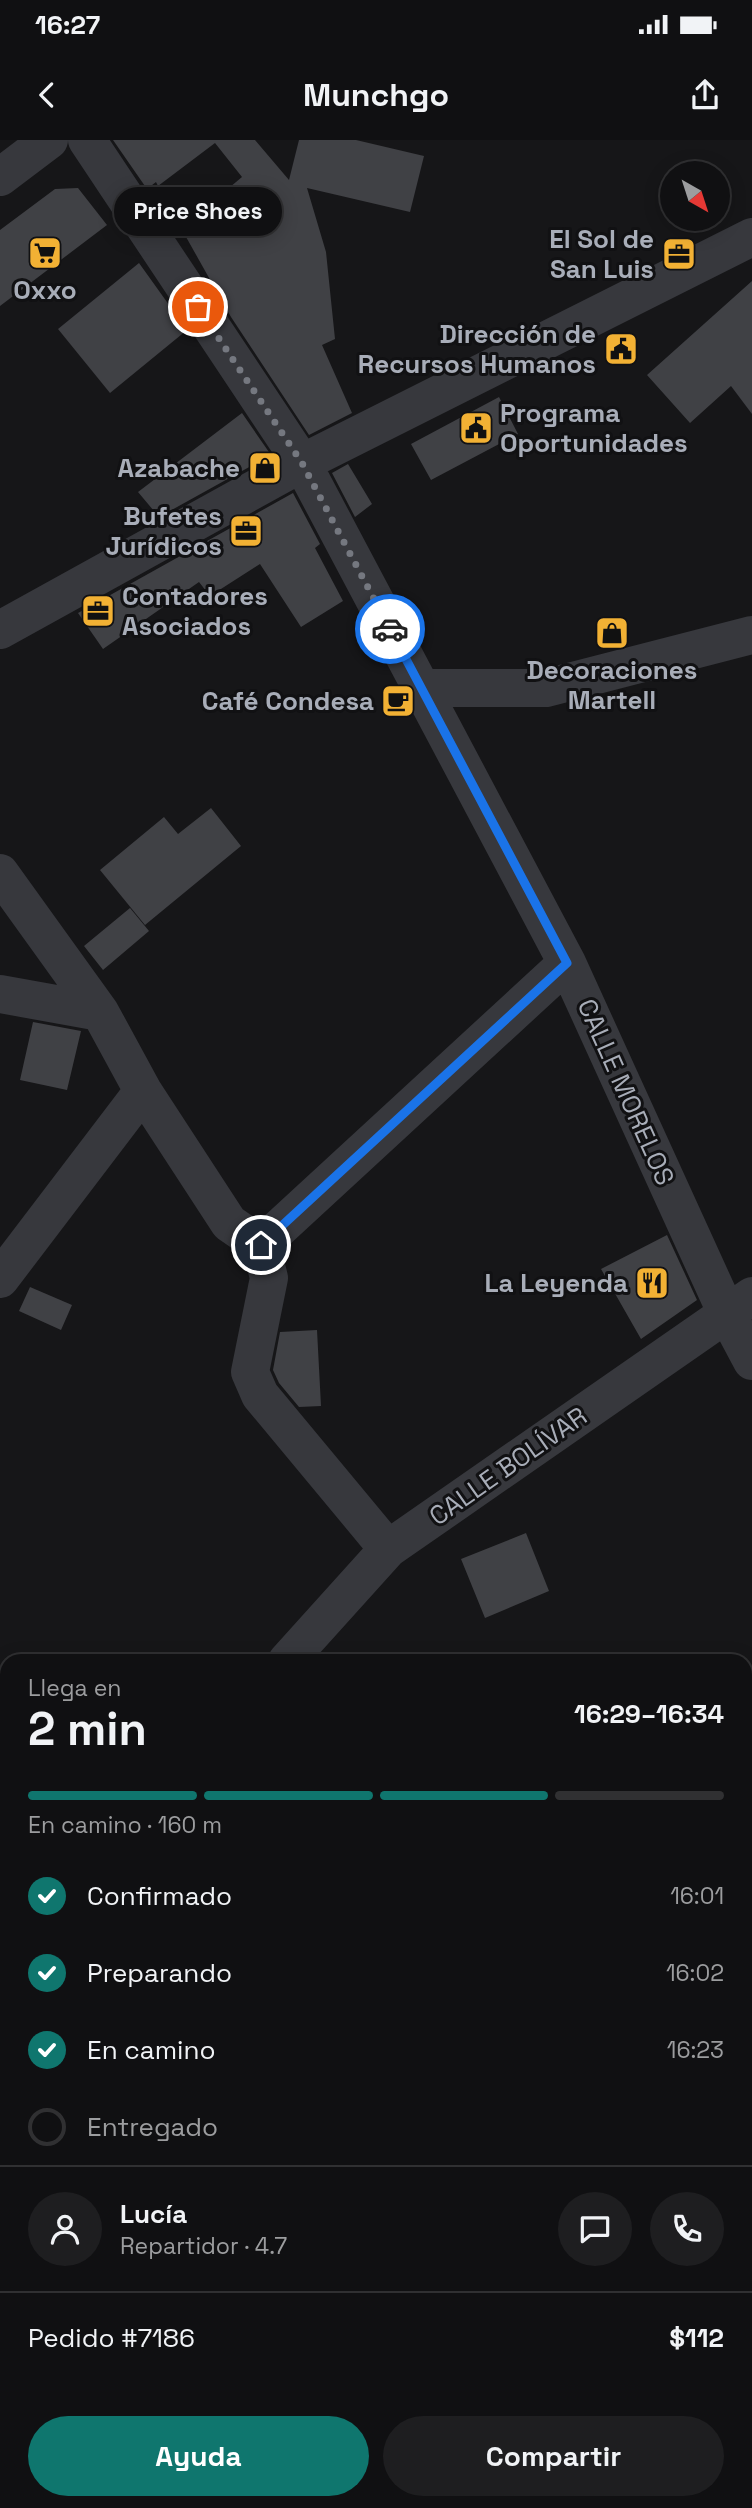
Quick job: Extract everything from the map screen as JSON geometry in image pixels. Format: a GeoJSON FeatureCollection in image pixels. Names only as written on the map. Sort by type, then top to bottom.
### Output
{"type":"FeatureCollection","features":[{"type":"Feature","properties":{"kind":"street"},"geometry":{"type":"LineString","coordinates":[[0,177],[49,140]]}},
{"type":"Feature","properties":{"kind":"street","name":"CALLE MORELOS"},"geometry":{"type":"LineString","coordinates":[[87,140],[302,463],[567,963],[739,1305],[752,1361]]}},
{"type":"Feature","properties":{"kind":"street"},"geometry":{"type":"LineString","coordinates":[[0,630],[302,463],[752,237]]}},
{"type":"Feature","properties":{"kind":"street"},"geometry":{"type":"LineString","coordinates":[[422,688],[546,688],[752,635]]}},
{"type":"Feature","properties":{"kind":"street"},"geometry":{"type":"LineString","coordinates":[[0,873],[100,1012],[143,1091],[229,1223],[261,1245],[269,1279],[250,1372],[260,1395],[388,1549]]}},
{"type":"Feature","properties":{"kind":"street"},"geometry":{"type":"LineString","coordinates":[[261,1245],[567,963]]}},
{"type":"Feature","properties":{"kind":"street"},"geometry":{"type":"LineString","coordinates":[[0,994],[100,1012]]}},
{"type":"Feature","properties":{"kind":"street"},"geometry":{"type":"LineString","coordinates":[[0,1279],[143,1091]]}},
{"type":"Feature","properties":{"kind":"street","name":"CALLE BOLÍVAR"},"geometry":{"type":"LineString","coordinates":[[293,1654],[388,1549],[739,1305]]}},
{"type":"Feature","properties":{"kind":"building"},"geometry":{"type":"Polygon","coordinates":[[[113,140],[255,140],[289,180],[299,140],[356,140],[424,156],[410,212],[307,188],[326,252],[335,339],[322,345],[352,413],[309,435],[231,317],[181,228],[242,177],[215,143],[158,186],[156,182],[147,189],[113,140]]]}},
{"type":"Feature","properties":{"kind":"building","name":"Oxxo"},"geometry":{"type":"Polygon","coordinates":[[[78,188],[107,225],[0,306],[0,230],[55,189],[78,188]]]}},
{"type":"Feature","properties":{"kind":"building"},"geometry":{"type":"Polygon","coordinates":[[[139,263],[187,330],[110,393],[58,329],[139,263]]]}},
{"type":"Feature","properties":{"kind":"building"},"geometry":{"type":"Polygon","coordinates":[[[752,281],[752,414],[731,386],[690,423],[647,375],[752,281]]]}},
{"type":"Feature","properties":{"kind":"building"},"geometry":{"type":"Polygon","coordinates":[[[499,397],[518,434],[431,480],[411,444],[499,397]]]}},
{"type":"Feature","properties":{"kind":"building"},"geometry":{"type":"Polygon","coordinates":[[[242,413],[271,455],[159,517],[138,492],[242,413]]]}},
{"type":"Feature","properties":{"kind":"building"},"geometry":{"type":"Polygon","coordinates":[[[348,464],[372,504],[355,517],[332,473],[348,464]]]}},
{"type":"Feature","properties":{"kind":"building"},"geometry":{"type":"Polygon","coordinates":[[[293,493],[320,544],[315,548],[343,601],[301,627],[260,564],[210,596],[199,582],[103,649],[78,613],[293,493]]]}},
{"type":"Feature","properties":{"kind":"building"},"geometry":{"type":"Polygon","coordinates":[[[211,808],[241,846],[145,925],[100,870],[164,817],[178,834],[211,808]]]}},
{"type":"Feature","properties":{"kind":"building"},"geometry":{"type":"Polygon","coordinates":[[[130,908],[149,931],[103,970],[84,946],[130,908]]]}},
{"type":"Feature","properties":{"kind":"building"},"geometry":{"type":"Polygon","coordinates":[[[33,1022],[81,1031],[67,1090],[20,1080],[33,1022]]]}},
{"type":"Feature","properties":{"kind":"building","name":"La Leyenda"},"geometry":{"type":"Polygon","coordinates":[[[667,1235],[697,1300],[641,1339],[601,1269],[667,1235]]]}},
{"type":"Feature","properties":{"kind":"building"},"geometry":{"type":"Polygon","coordinates":[[[30,1287],[72,1305],[61,1330],[19,1311],[30,1287]]]}},
{"type":"Feature","properties":{"kind":"building"},"geometry":{"type":"Polygon","coordinates":[[[317,1330],[321,1406],[299,1407],[279,1383],[273,1370],[280,1332],[317,1330]]]}},
{"type":"Feature","properties":{"kind":"building"},"geometry":{"type":"Polygon","coordinates":[[[526,1533],[549,1591],[485,1618],[461,1559],[526,1533]]]}},
{"type":"Feature","properties":{"kind":"way so far"},"geometry":{"type":"LineString","coordinates":[[198,307],[302,463],[390,629]]}},
{"type":"Feature","properties":{"kind":"place","name":"Oxxo"},"geometry":{"type":"Point","coordinates":[45,253]}},
{"type":"Feature","properties":{"kind":"place","name":"El Sol de San Luis"},"geometry":{"type":"Point","coordinates":[679,254]}},
{"type":"Feature","properties":{"kind":"place","name":"Price Shoes"},"geometry":{"type":"Point","coordinates":[198,307]}},
{"type":"Feature","properties":{"kind":"place","name":"Dirección de Recursos Humanos"},"geometry":{"type":"Point","coordinates":[621,349]}},
{"type":"Feature","properties":{"kind":"place","name":"Programa Oportunidades"},"geometry":{"type":"Point","coordinates":[476,428]}},
{"type":"Feature","properties":{"kind":"place","name":"Azabache"},"geometry":{"type":"Point","coordinates":[265,468]}},
{"type":"Feature","properties":{"kind":"place","name":"Bufetes Jurídicos"},"geometry":{"type":"Point","coordinates":[246,531]}},
{"type":"Feature","properties":{"kind":"place","name":"Contadores Asociados"},"geometry":{"type":"Point","coordinates":[98,611]}},
{"type":"Feature","properties":{"kind":"place","name":"Decoraciones Martell"},"geometry":{"type":"Point","coordinates":[612,633]}},
{"type":"Feature","properties":{"kind":"place","name":"Café Condesa"},"geometry":{"type":"Point","coordinates":[398,701]}},
{"type":"Feature","properties":{"kind":"place","name":"La Leyenda"},"geometry":{"type":"Point","coordinates":[652,1283]}},
{"type":"Feature","properties":{"kind":"route"},"geometry":{"type":"LineString","coordinates":[[261,1245],[567,963],[390,629]]}}]}
